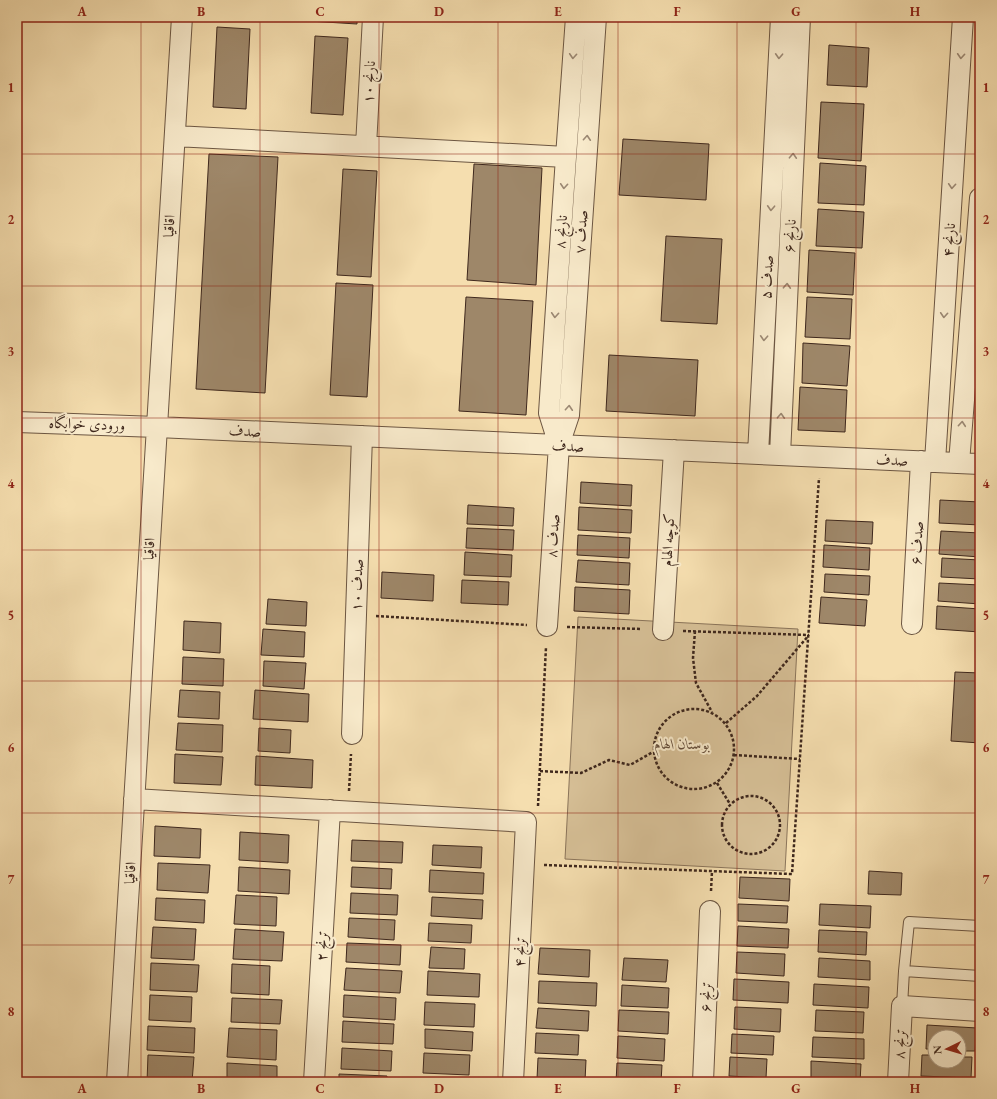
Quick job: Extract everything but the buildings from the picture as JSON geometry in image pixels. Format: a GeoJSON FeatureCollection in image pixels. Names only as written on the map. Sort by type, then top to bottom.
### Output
{"type":"FeatureCollection","features":[{"type":"Feature","properties":{"kind":"street","name":"اقاقیا"},"geometry":{"type":"LineString","coordinates":[[117,1082],[182,17]]}},
{"type":"Feature","properties":{"kind":"street","name":"نارنج ۱۰"},"geometry":{"type":"LineString","coordinates":[[366,146],[373,17]]}},
{"type":"Feature","properties":{"kind":"street","name":"نارنج ۸"},"geometry":{"type":"LineString","coordinates":[[559,445],[549,412],[576,17]]}},
{"type":"Feature","properties":{"kind":"street","name":"صدف ۷"},"geometry":{"type":"LineString","coordinates":[[559,445],[569,415],[596,17]]}},
{"type":"Feature","properties":{"kind":"street","name":"صدف ۵"},"geometry":{"type":"LineString","coordinates":[[758,454],[781,17]]}},
{"type":"Feature","properties":{"kind":"street","name":"نارنج ۶"},"geometry":{"type":"LineString","coordinates":[[780,455],[800,17]]}},
{"type":"Feature","properties":{"kind":"street","name":"نارنج ۴"},"geometry":{"type":"LineString","coordinates":[[928,462],[963,17]]}},
{"type":"Feature","properties":{"kind":"street"},"geometry":{"type":"LineString","coordinates":[[175,136],[566,157]]}},
{"type":"Feature","properties":{"kind":"street"},"geometry":{"type":"LineString","coordinates":[[959,463],[980,198]]}},
{"type":"Feature","properties":{"kind":"street","name":"ورودی خوابگاه"},"geometry":{"type":"LineString","coordinates":[[17,422],[157,427]]}},
{"type":"Feature","properties":{"kind":"street","name":"صدف"},"geometry":{"type":"LineString","coordinates":[[157,427],[980,464]]}},
{"type":"Feature","properties":{"kind":"street","name":"صدف ۱۰"},"geometry":{"type":"LineString","coordinates":[[352,734],[362,436]]}},
{"type":"Feature","properties":{"kind":"street","name":"صدف ۸"},"geometry":{"type":"LineString","coordinates":[[548,626],[559,445]]}},
{"type":"Feature","properties":{"kind":"street","name":"کوچه الهام"},"geometry":{"type":"LineString","coordinates":[[663,630],[674,450]]}},
{"type":"Feature","properties":{"kind":"street","name":"صدف ۶"},"geometry":{"type":"LineString","coordinates":[[912,624],[928,462]]}},
{"type":"Feature","properties":{"kind":"street"},"geometry":{"type":"LineString","coordinates":[[134,799],[526,822]]}},
{"type":"Feature","properties":{"kind":"street","name":"ترنج ۲"},"geometry":{"type":"LineString","coordinates":[[314,1082],[339,811]]}},
{"type":"Feature","properties":{"kind":"street","name":"ترنج ۴"},"geometry":{"type":"LineString","coordinates":[[513,1082],[526,822]]}},
{"type":"Feature","properties":{"kind":"street","name":"ترنج ۶"},"geometry":{"type":"LineString","coordinates":[[703,1082],[710,911]]}},
{"type":"Feature","properties":{"kind":"street"},"geometry":{"type":"LineString","coordinates":[[902,1006],[980,1011]]}},
{"type":"Feature","properties":{"kind":"street","name":"ترنج ۸"},"geometry":{"type":"LineString","coordinates":[[898,1082],[902,1006]]}},
{"type":"Feature","properties":{"kind":"lane"},"geometry":{"type":"LineString","coordinates":[[902,1006],[909,922],[980,926]]}},
{"type":"Feature","properties":{"kind":"lane"},"geometry":{"type":"LineString","coordinates":[[904,971],[980,976]]}},
{"type":"Feature","properties":{"kind":"path"},"geometry":{"type":"LineString","coordinates":[[524,864],[792,874],[820,457]]}},
{"type":"Feature","properties":{"kind":"path"},"geometry":{"type":"LineString","coordinates":[[356,615],[548,626],[809,635]]}},
{"type":"Feature","properties":{"kind":"path"},"geometry":{"type":"LineString","coordinates":[[526,822],[537,808],[548,626]]}},
{"type":"Feature","properties":{"kind":"path"},"geometry":{"type":"LineString","coordinates":[[695,631],[693,658],[696,683],[712,713]]}},
{"type":"Feature","properties":{"kind":"path"},"geometry":{"type":"LineString","coordinates":[[726,723],[757,696],[809,635]]}},
{"type":"Feature","properties":{"kind":"path"},"geometry":{"type":"LineString","coordinates":[[696,708],[712,713],[726,723],[733,738],[734,755],[729,771],[717,784],[701,790],[684,789],[669,782],[658,768],[653,752],[656,735],[665,721],[679,711],[696,708]]}},
{"type":"Feature","properties":{"kind":"path"},"geometry":{"type":"LineString","coordinates":[[339,811],[352,734]]}},
{"type":"Feature","properties":{"kind":"path"},"geometry":{"type":"LineString","coordinates":[[540,771],[581,773],[609,760],[630,765],[653,752]]}},
{"type":"Feature","properties":{"kind":"path"},"geometry":{"type":"LineString","coordinates":[[734,755],[800,759]]}},
{"type":"Feature","properties":{"kind":"path"},"geometry":{"type":"LineString","coordinates":[[717,784],[730,804]]}},
{"type":"Feature","properties":{"kind":"path"},"geometry":{"type":"LineString","coordinates":[[752,795],[764,798],[774,806],[780,817],[781,829],[776,841],[768,849],[756,854],[744,854],[733,848],[725,838],[722,827],[724,814],[730,804],[740,797],[752,795]]}},
{"type":"Feature","properties":{"kind":"green space","name":"بوستان الهام"},"geometry":{"type":"Polygon","coordinates":[[[578,617],[798,629],[785,871],[565,859],[578,617]]]}}]}
